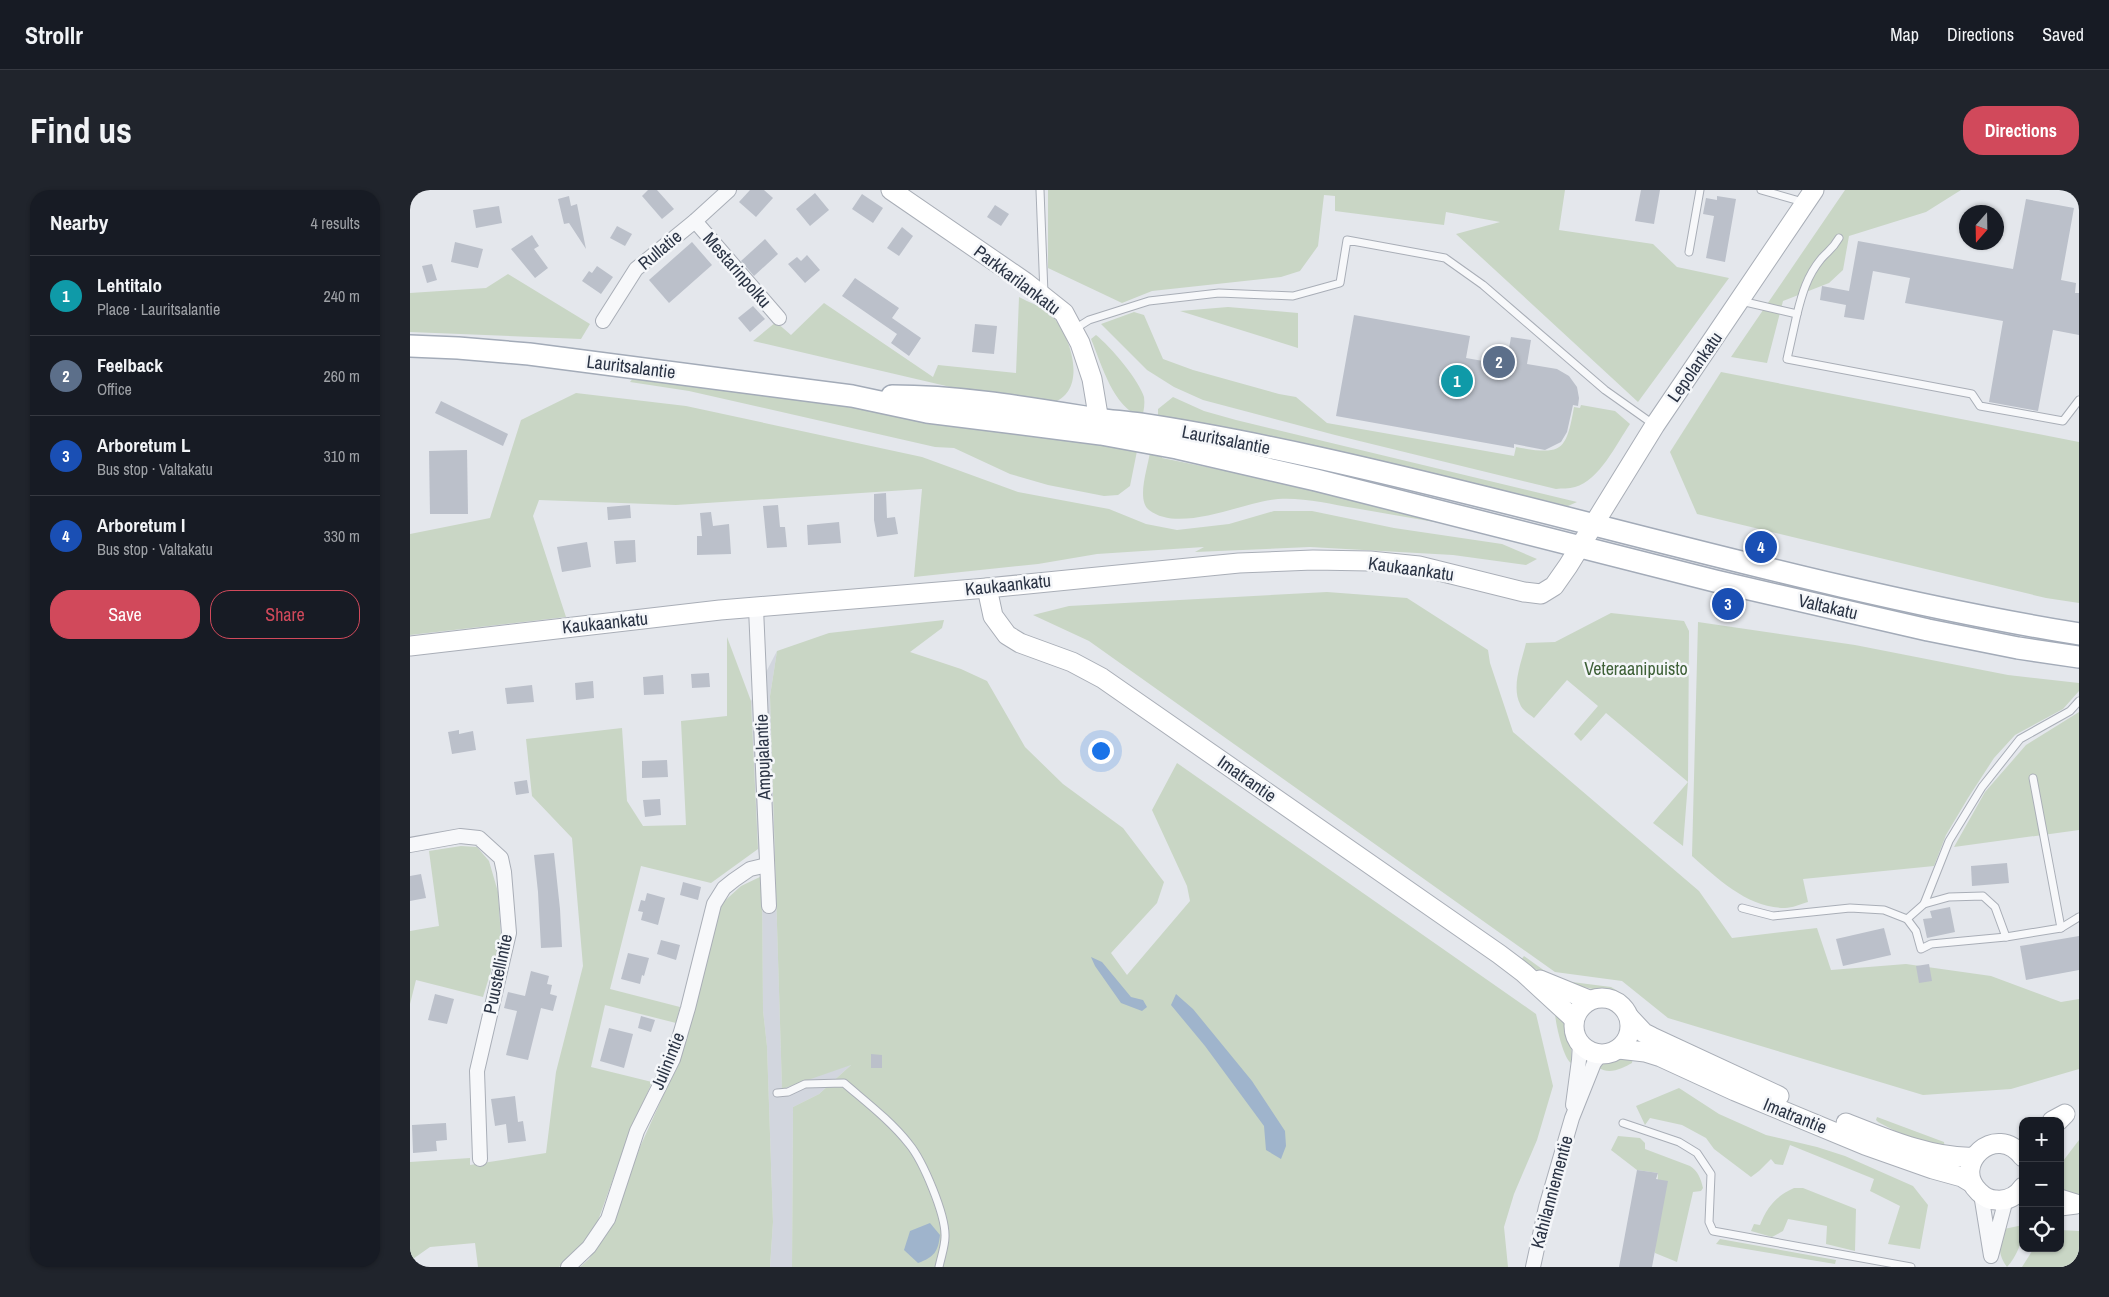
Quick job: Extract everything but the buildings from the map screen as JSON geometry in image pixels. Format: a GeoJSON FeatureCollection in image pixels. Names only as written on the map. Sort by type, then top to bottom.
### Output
{"type":"FeatureCollection","features":[{"type":"Feature","properties":{"kind":"main road","name":"Lauritsalantie"},"geometry":{"type":"LineString","coordinates":[[410,346],[529,354],[852,396],[928,412],[1100,427],[1580,546]]}},
{"type":"Feature","properties":{"kind":"main road","name":"Lauritsalantie"},"geometry":{"type":"LineString","coordinates":[[1100,427],[1137,424],[1232,440],[1320,458],[1594,525]]}},
{"type":"Feature","properties":{"kind":"main road","name":"Valtakatu"},"geometry":{"type":"LineString","coordinates":[[1594,525],[1657,542],[1931,606],[2079,634]]}},
{"type":"Feature","properties":{"kind":"main road","name":"Valtakatu"},"geometry":{"type":"LineString","coordinates":[[1580,546],[1716,581],[1928,630],[2018,648],[2079,657]]}},
{"type":"Feature","properties":{"kind":"street","name":"Rullatie"},"geometry":{"type":"LineString","coordinates":[[603,321],[636,269],[696,221],[729,190]]}},
{"type":"Feature","properties":{"kind":"street","name":"Parkkarilankatu"},"geometry":{"type":"LineString","coordinates":[[891,190],[1044,296],[1064,313],[1080,343],[1092,379],[1100,427]]}},
{"type":"Feature","properties":{"kind":"street","name":"Lepolankatu"},"geometry":{"type":"LineString","coordinates":[[1580,546],[1655,425],[1810,196]]}},
{"type":"Feature","properties":{"kind":"street","name":"Mestarinpolku"},"geometry":{"type":"LineString","coordinates":[[696,221],[779,318]]}},
{"type":"Feature","properties":{"kind":"street","name":"Kaukaankatu"},"geometry":{"type":"LineString","coordinates":[[410,646],[533,630],[1239,563],[1313,560],[1419,566],[1524,592],[1541,594],[1554,586],[1580,546]]}},
{"type":"Feature","properties":{"kind":"street","name":"Imatrantie"},"geometry":{"type":"LineString","coordinates":[[987,588],[993,616],[997,624],[1007,635],[1020,643],[1072,662],[1102,678],[1499,954],[1521,971],[1574,1019]]}},
{"type":"Feature","properties":{"kind":"street","name":"Ampujalantie"},"geometry":{"type":"LineString","coordinates":[[756,608],[768,906]]}},
{"type":"Feature","properties":{"kind":"street","name":"Puustellintie"},"geometry":{"type":"LineString","coordinates":[[410,845],[460,836],[479,838],[501,858],[509,933],[477,1070],[480,1159]]}},
{"type":"Feature","properties":{"kind":"street","name":"Julinintie"},"geometry":{"type":"LineString","coordinates":[[568,1267],[589,1247],[608,1219],[637,1131],[672,1059],[688,1008],[714,904],[724,888],[734,880],[750,869],[767,865]]}},
{"type":"Feature","properties":{"kind":"street","name":"Imatrantie"},"geometry":{"type":"LineString","coordinates":[[1521,971],[1588,1000]]}},
{"type":"Feature","properties":{"kind":"street"},"geometry":{"type":"LineString","coordinates":[[1596,998],[1612,999],[1625,1009],[1629,1017],[1629,1034],[1619,1048],[1612,1052],[1601,1054],[1588,1050],[1580,1044],[1574,1032],[1574,1019],[1582,1005],[1588,1000],[1596,998]]}},
{"type":"Feature","properties":{"kind":"street","name":"Imatrantie"},"geometry":{"type":"LineString","coordinates":[[1629,1017],[1644,1033],[1775,1094],[1869,1132],[1921,1149],[1950,1157],[1974,1157]]}},
{"type":"Feature","properties":{"kind":"street","name":"Kahilanniementie"},"geometry":{"type":"LineString","coordinates":[[1572,1118],[1580,1044]]}},
{"type":"Feature","properties":{"kind":"street","name":"Imatrantie"},"geometry":{"type":"LineString","coordinates":[[1619,1048],[1645,1052],[1661,1057],[1735,1091],[1856,1141],[1932,1169],[1962,1177],[1989,1199],[2015,1197]]}},
{"type":"Feature","properties":{"kind":"street","name":"Kahilanniementie"},"geometry":{"type":"LineString","coordinates":[[1533,1267],[1546,1207],[1572,1118],[1594,1063],[1601,1054]]}},
{"type":"Feature","properties":{"kind":"street"},"geometry":{"type":"LineString","coordinates":[[1991,1262],[1977,1189],[1970,1174],[1974,1157],[1986,1146],[1994,1143],[2019,1147]]}},
{"type":"Feature","properties":{"kind":"street"},"geometry":{"type":"LineString","coordinates":[[1991,1262],[2015,1197]]}},
{"type":"Feature","properties":{"kind":"lane"},"geometry":{"type":"LineString","coordinates":[[1040,190],[1044,296]]}},
{"type":"Feature","properties":{"kind":"lane"},"geometry":{"type":"LineString","coordinates":[[1689,252],[1700,190]]}},
{"type":"Feature","properties":{"kind":"lane"},"geometry":{"type":"LineString","coordinates":[[1761,190],[1810,196]]}},
{"type":"Feature","properties":{"kind":"lane"},"geometry":{"type":"LineString","coordinates":[[1839,238],[1832,251],[1822,258],[1806,281],[1787,359],[1972,394],[1980,406],[2063,422],[2079,400]]}},
{"type":"Feature","properties":{"kind":"lane"},"geometry":{"type":"LineString","coordinates":[[1073,330],[1090,320],[1149,301],[1219,293],[1293,296],[1340,283],[1347,240],[1445,258],[1483,285],[1605,390],[1635,413],[1655,425]]}},
{"type":"Feature","properties":{"kind":"lane"},"geometry":{"type":"LineString","coordinates":[[1740,301],[1797,314]]}},
{"type":"Feature","properties":{"kind":"lane"},"geometry":{"type":"LineString","coordinates":[[1907,920],[1924,904],[1949,841],[1982,787],[2020,739],[2070,711],[2079,701]]}},
{"type":"Feature","properties":{"kind":"lane"},"geometry":{"type":"LineString","coordinates":[[2033,778],[2061,928]]}},
{"type":"Feature","properties":{"kind":"lane"},"geometry":{"type":"LineString","coordinates":[[1924,904],[1949,897],[1983,896],[1995,907],[2006,937]]}},
{"type":"Feature","properties":{"kind":"lane"},"geometry":{"type":"LineString","coordinates":[[1742,908],[1773,916],[1850,908],[1884,910],[1907,920],[1916,931],[1921,949],[1931,944],[2006,937],[2061,928],[2079,917]]}},
{"type":"Feature","properties":{"kind":"lane"},"geometry":{"type":"LineString","coordinates":[[777,1093],[788,1092],[805,1084],[844,1083],[872,1107],[910,1145],[930,1185],[941,1213],[945,1237],[939,1267]]}},
{"type":"Feature","properties":{"kind":"lane"},"geometry":{"type":"LineString","coordinates":[[1623,1123],[1678,1142],[1698,1153],[1711,1174],[1709,1222],[1713,1231],[1911,1267]]}},
{"type":"Feature","properties":{"kind":"shaded area"},"geometry":{"type":"Polygon","coordinates":[[[777,651],[770,696],[782,1088],[852,1064],[819,1094],[793,1107],[792,1267],[770,1267],[773,1222],[767,1046],[763,1010],[762,876],[758,849],[751,701],[777,651]]]}},
{"type":"Feature","properties":{"kind":"green space"},"geometry":{"type":"Polygon","coordinates":[[[1048,190],[1565,190],[1559,230],[1653,244],[1677,267],[1729,278],[1638,402],[1456,234],[1500,222],[1446,212],[1444,225],[1335,211],[1335,196],[1324,195],[1318,246],[1300,271],[1281,277],[1152,291],[1122,303],[1048,268],[1048,190]]]}},
{"type":"Feature","properties":{"kind":"green space"},"geometry":{"type":"Polygon","coordinates":[[[1845,190],[1961,190],[1926,212],[1849,236],[1843,270],[1829,283],[1783,301],[1767,363],[1731,357],[1845,190]]]}},
{"type":"Feature","properties":{"kind":"green space"},"geometry":{"type":"Polygon","coordinates":[[[508,274],[590,324],[581,339],[410,332],[410,293],[486,288],[508,274]]]}},
{"type":"Feature","properties":{"kind":"green space"},"geometry":{"type":"Polygon","coordinates":[[[1019,297],[1049,313],[1057,322],[1070,347],[1073,375],[1070,387],[1063,397],[1051,403],[959,389],[753,341],[776,322],[791,335],[824,303],[933,377],[938,365],[1016,373],[1019,297]]]}},
{"type":"Feature","properties":{"kind":"green space"},"geometry":{"type":"Polygon","coordinates":[[[1228,307],[1298,313],[1298,348],[1180,311],[1228,307]]]}},
{"type":"Feature","properties":{"kind":"green space"},"geometry":{"type":"Polygon","coordinates":[[[1134,312],[1144,315],[1163,359],[1193,370],[1296,397],[1327,423],[1514,456],[1516,447],[1543,451],[1559,447],[1568,434],[1574,407],[1580,408],[1581,405],[1615,411],[1630,424],[1607,460],[1592,477],[1575,487],[1556,489],[1335,435],[1203,400],[1174,387],[1147,370],[1101,324],[1134,312]]]}},
{"type":"Feature","properties":{"kind":"green space"},"geometry":{"type":"Polygon","coordinates":[[[1096,335],[1123,364],[1141,390],[1144,397],[1142,417],[1123,405],[1116,395],[1104,373],[1091,339],[1096,335]]]}},
{"type":"Feature","properties":{"kind":"green space"},"geometry":{"type":"Polygon","coordinates":[[[1721,372],[2079,442],[2079,603],[2046,598],[1697,514],[1670,452],[1721,372]]]}},
{"type":"Feature","properties":{"kind":"green space"},"geometry":{"type":"Polygon","coordinates":[[[634,377],[952,420],[1137,451],[1130,486],[1118,495],[1104,496],[1048,485],[1010,474],[954,448],[935,447],[689,391],[630,382],[634,377]]]}},
{"type":"Feature","properties":{"kind":"green space"},"geometry":{"type":"Polygon","coordinates":[[[576,393],[686,406],[922,457],[1018,492],[1109,509],[1146,524],[1177,530],[1229,524],[1274,511],[1312,511],[1394,528],[1502,544],[1537,559],[1526,565],[1453,555],[1310,547],[1195,552],[1204,547],[1097,554],[1038,564],[914,577],[922,489],[676,505],[539,500],[533,516],[566,617],[410,635],[410,534],[490,518],[521,420],[576,393]]]}},
{"type":"Feature","properties":{"kind":"green space"},"geometry":{"type":"Polygon","coordinates":[[[1173,397],[1204,411],[1236,420],[1577,502],[1568,506],[1544,504],[1158,419],[1158,409],[1173,397]]]}},
{"type":"Feature","properties":{"kind":"green space"},"geometry":{"type":"Polygon","coordinates":[[[1150,452],[1162,455],[1162,458],[1256,477],[1463,527],[1296,499],[1263,501],[1194,518],[1177,519],[1162,517],[1149,510],[1143,499],[1150,452]]]}},
{"type":"Feature","properties":{"kind":"green space"},"geometry":{"type":"Polygon","coordinates":[[[1327,592],[1407,598],[1488,650],[1490,663],[1513,732],[1699,891],[1732,938],[1817,928],[1831,970],[1906,964],[1991,976],[2061,1002],[2079,999],[2079,1069],[2011,1089],[1923,1095],[1668,1018],[1622,981],[1555,972],[1089,641],[1033,615],[1069,606],[1327,592]]]}},
{"type":"Feature","properties":{"kind":"green space","name":"Veteraanipuisto"},"geometry":{"type":"Polygon","coordinates":[[[1611,613],[1684,621],[1689,631],[1688,782],[1606,713],[1581,741],[1574,734],[1598,706],[1567,680],[1534,718],[1521,706],[1517,682],[1526,643],[1555,642],[1611,613]]]}},
{"type":"Feature","properties":{"kind":"green space"},"geometry":{"type":"Polygon","coordinates":[[[944,620],[942,628],[910,652],[961,669],[987,681],[1025,747],[1063,784],[1123,828],[1164,882],[1157,903],[1111,953],[1127,975],[1190,901],[1187,886],[1152,810],[1177,763],[1536,1014],[1553,1086],[1537,1140],[1514,1194],[1504,1227],[1508,1267],[792,1267],[793,1107],[819,1094],[851,1065],[782,1089],[770,696],[777,651],[829,633],[944,620]]]}},
{"type":"Feature","properties":{"kind":"green space"},"geometry":{"type":"Polygon","coordinates":[[[1698,622],[1855,645],[2008,675],[2079,683],[2079,691],[2063,709],[2015,735],[1994,758],[1946,835],[1934,866],[1803,879],[1808,902],[1788,908],[1771,907],[1746,898],[1734,891],[1692,856],[1698,622]]]}},
{"type":"Feature","properties":{"kind":"green space"},"geometry":{"type":"Polygon","coordinates":[[[727,637],[751,701],[758,849],[711,883],[641,866],[610,989],[680,1007],[676,1023],[605,1005],[591,1067],[652,1082],[623,1151],[595,1229],[577,1251],[559,1267],[478,1267],[475,1243],[430,1247],[410,1261],[410,1162],[470,1158],[470,1165],[546,1153],[556,1072],[583,966],[572,838],[532,796],[526,739],[622,728],[627,801],[643,826],[686,825],[681,721],[727,716],[727,637]]]}},
{"type":"Feature","properties":{"kind":"green space"},"geometry":{"type":"Polygon","coordinates":[[[2079,712],[2079,830],[1954,847],[1985,792],[2026,745],[2079,712]]]}},
{"type":"Feature","properties":{"kind":"green space"},"geometry":{"type":"Polygon","coordinates":[[[1688,782],[1683,846],[1653,823],[1688,782]]]}},
{"type":"Feature","properties":{"kind":"green space"},"geometry":{"type":"Polygon","coordinates":[[[461,846],[477,847],[489,861],[498,892],[501,938],[483,997],[416,980],[410,1004],[410,931],[439,926],[429,851],[461,846]]]}},
{"type":"Feature","properties":{"kind":"green space"},"geometry":{"type":"Polygon","coordinates":[[[762,876],[763,1010],[767,1046],[773,1222],[770,1267],[580,1267],[589,1259],[612,1222],[640,1147],[667,1087],[692,1019],[719,906],[741,886],[762,876]]]}},
{"type":"Feature","properties":{"kind":"green space"},"geometry":{"type":"Polygon","coordinates":[[[1524,956],[1549,974],[1564,981],[1611,987],[1626,996],[1645,1024],[1634,1015],[1623,999],[1617,995],[1551,979],[1521,960],[1524,956]]]}},
{"type":"Feature","properties":{"kind":"green space"},"geometry":{"type":"Polygon","coordinates":[[[1555,1012],[1563,1022],[1569,1036],[1571,1063],[1562,1047],[1555,1012]]]}},
{"type":"Feature","properties":{"kind":"green space"},"geometry":{"type":"Polygon","coordinates":[[[1633,1056],[1632,1063],[1621,1069],[1608,1071],[1599,1068],[1606,1062],[1614,1059],[1633,1056]]]}},
{"type":"Feature","properties":{"kind":"green space"},"geometry":{"type":"Polygon","coordinates":[[[1679,1088],[1719,1114],[1766,1135],[1817,1147],[1845,1156],[1913,1186],[1928,1205],[1920,1249],[1888,1244],[1900,1206],[1870,1191],[1874,1179],[1790,1145],[1783,1165],[1775,1164],[1771,1159],[1751,1177],[1714,1149],[1706,1138],[1682,1125],[1650,1118],[1645,1125],[1636,1106],[1679,1088]]]}},
{"type":"Feature","properties":{"kind":"green space"},"geometry":{"type":"Polygon","coordinates":[[[1877,1117],[1944,1142],[1945,1150],[1912,1140],[1878,1122],[1876,1120],[1877,1117]]]}},
{"type":"Feature","properties":{"kind":"green space"},"geometry":{"type":"Polygon","coordinates":[[[1618,1136],[1640,1138],[1645,1143],[1645,1149],[1690,1166],[1700,1178],[1703,1188],[1701,1191],[1693,1192],[1677,1262],[1655,1253],[1658,1173],[1637,1170],[1611,1150],[1618,1136]]]}},
{"type":"Feature","properties":{"kind":"green space"},"geometry":{"type":"Polygon","coordinates":[[[2079,1140],[2079,1195],[2064,1192],[2064,1160],[2079,1140]]]}},
{"type":"Feature","properties":{"kind":"green space"},"geometry":{"type":"Polygon","coordinates":[[[1794,1188],[1803,1188],[1856,1209],[1855,1251],[1826,1244],[1827,1226],[1788,1219],[1783,1231],[1772,1237],[1751,1231],[1754,1224],[1760,1225],[1773,1203],[1794,1188]]]}},
{"type":"Feature","properties":{"kind":"green space"},"geometry":{"type":"Polygon","coordinates":[[[2019,1226],[2019,1248],[2007,1267],[2000,1253],[2004,1229],[2019,1226]]]}},
{"type":"Feature","properties":{"kind":"green space"},"geometry":{"type":"Polygon","coordinates":[[[2064,1230],[2079,1231],[2079,1267],[2022,1267],[2031,1252],[2064,1252],[2064,1230]]]}},
{"type":"Feature","properties":{"kind":"green space"},"geometry":{"type":"Polygon","coordinates":[[[1720,1239],[1836,1260],[1835,1264],[1716,1244],[1720,1239]]]}},
{"type":"Feature","properties":{"kind":"water"},"geometry":{"type":"Polygon","coordinates":[[[1091,957],[1102,962],[1131,997],[1143,1000],[1147,1007],[1142,1011],[1121,1003],[1095,966],[1091,957]]]}},
{"type":"Feature","properties":{"kind":"water"},"geometry":{"type":"Polygon","coordinates":[[[1176,994],[1193,1009],[1252,1081],[1285,1131],[1286,1146],[1281,1159],[1266,1150],[1264,1126],[1205,1046],[1171,1005],[1176,994]]]}},
{"type":"Feature","properties":{"kind":"water"},"geometry":{"type":"Polygon","coordinates":[[[930,1223],[940,1235],[938,1246],[931,1256],[918,1263],[904,1250],[910,1231],[930,1223]]]}},
{"type":"Feature","properties":{"kind":"place","name":"Feelback"},"geometry":{"type":"Point","coordinates":[1499,362]}},
{"type":"Feature","properties":{"kind":"place","name":"Lehtitalo"},"geometry":{"type":"Point","coordinates":[1457,381]}},
{"type":"Feature","properties":{"kind":"place","name":"Arboretum I"},"geometry":{"type":"Point","coordinates":[1761,547]}},
{"type":"Feature","properties":{"kind":"place","name":"Arboretum L"},"geometry":{"type":"Point","coordinates":[1728,604]}}]}
